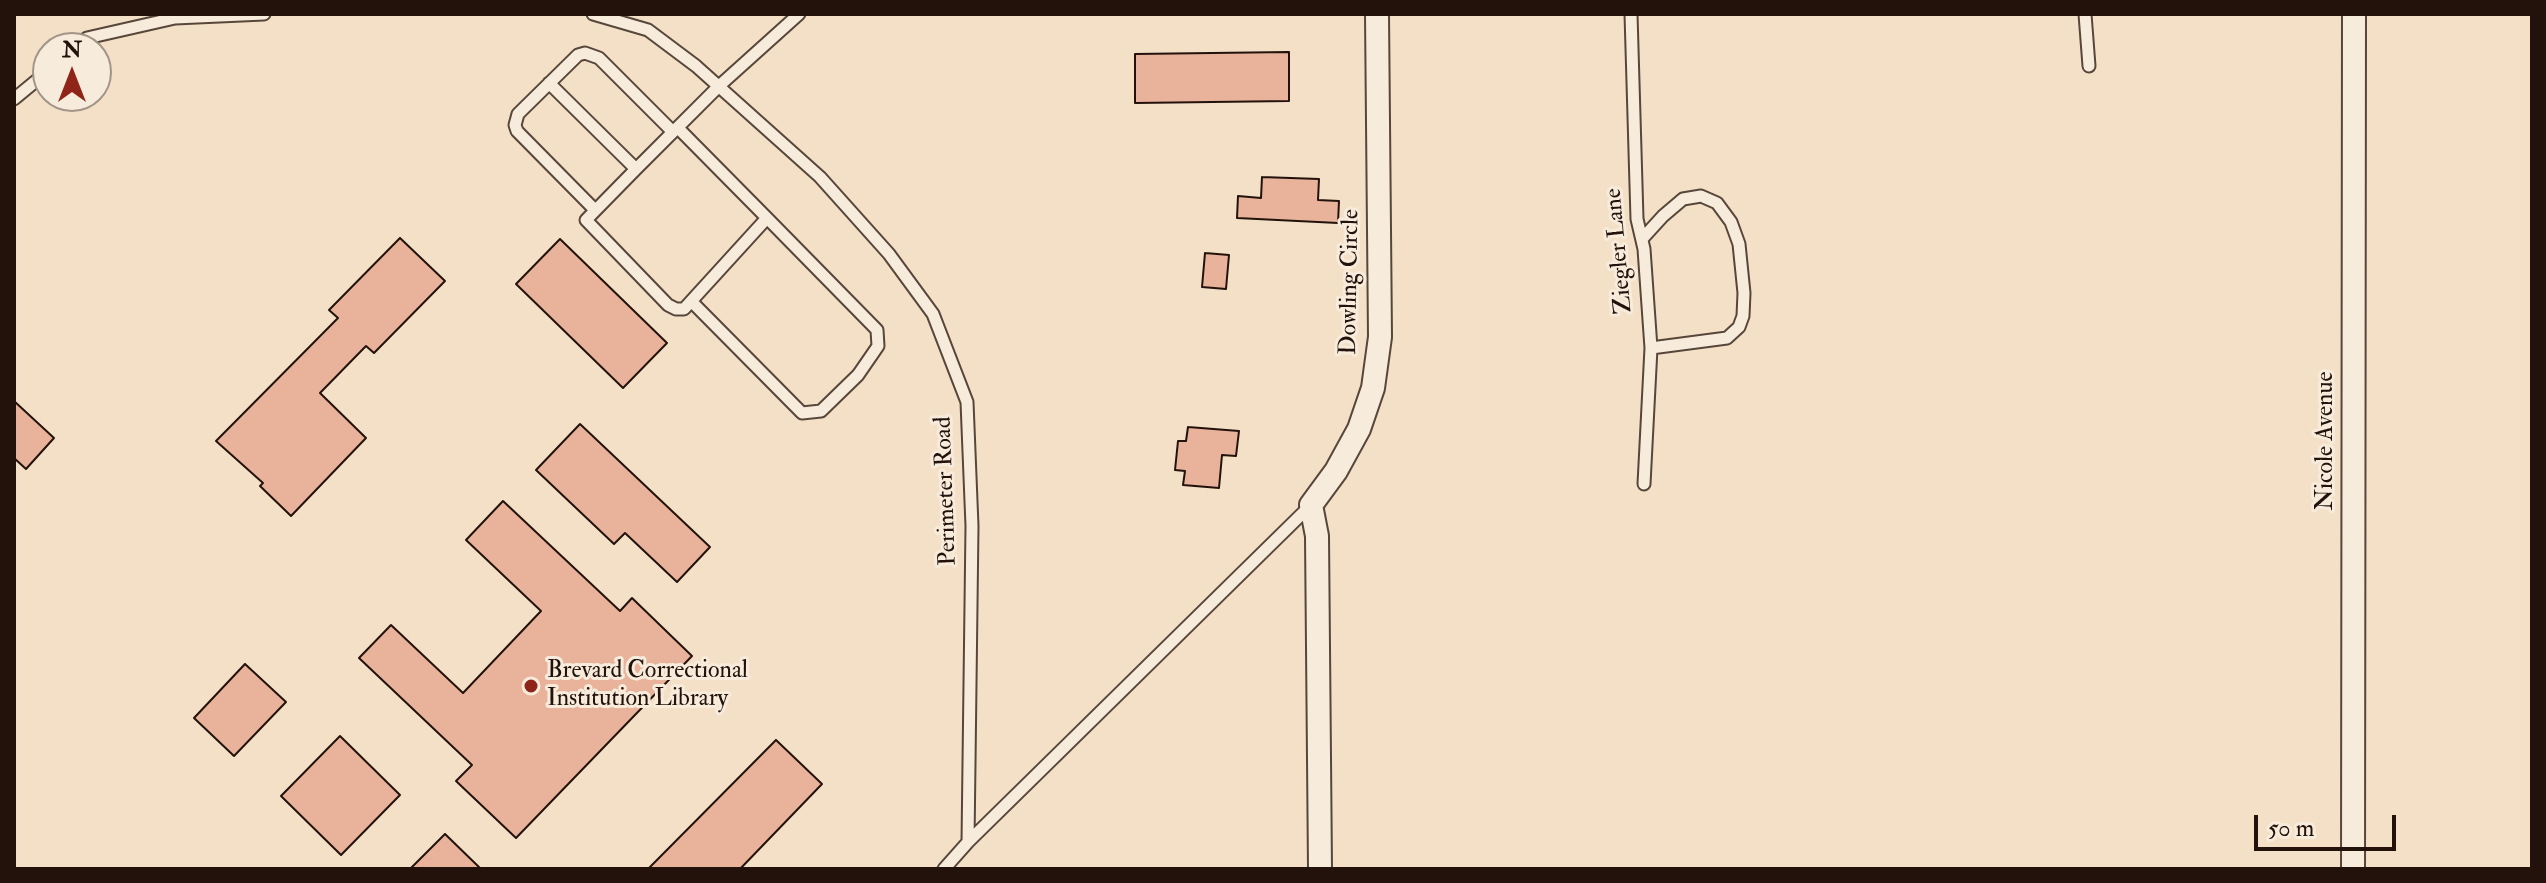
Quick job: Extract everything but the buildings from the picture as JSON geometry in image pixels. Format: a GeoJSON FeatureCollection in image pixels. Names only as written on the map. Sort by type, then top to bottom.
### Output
{"type":"FeatureCollection","features":[{"type":"Feature","properties":{"kind":"street","name":"Dowling Circle"},"geometry":{"type":"LineString","coordinates":[[1311,505],[1336,471],[1359,429],[1373,388],[1380,337],[1377,14]]}},
{"type":"Feature","properties":{"kind":"street","name":"Nicole Avenue"},"geometry":{"type":"LineString","coordinates":[[2353,869],[2354,14]]}},
{"type":"Feature","properties":{"kind":"street"},"geometry":{"type":"LineString","coordinates":[[1311,505],[1317,536],[1320,869]]}},
{"type":"Feature","properties":{"kind":"lane"},"geometry":{"type":"LineString","coordinates":[[112,32],[175,18],[264,14]]}},
{"type":"Feature","properties":{"kind":"lane","name":"Perimeter Road"},"geometry":{"type":"LineString","coordinates":[[593,14],[648,30],[719,86],[820,177],[889,254],[933,314],[967,402],[972,526],[968,842]]}},
{"type":"Feature","properties":{"kind":"lane"},"geometry":{"type":"LineString","coordinates":[[767,218],[684,309],[668,305],[586,220],[719,86],[799,14]]}},
{"type":"Feature","properties":{"kind":"lane","name":"Ziegler Lane"},"geometry":{"type":"LineString","coordinates":[[1631,14],[1637,219],[1642,239],[1651,348],[1644,484]]}},
{"type":"Feature","properties":{"kind":"lane"},"geometry":{"type":"LineString","coordinates":[[2085,14],[2089,66]]}},
{"type":"Feature","properties":{"kind":"lane"},"geometry":{"type":"LineString","coordinates":[[595,210],[517,131],[515,125],[518,114],[578,55],[592,54],[767,218],[877,330],[878,346],[858,375],[821,411],[802,413],[692,302]]}},
{"type":"Feature","properties":{"kind":"lane"},"geometry":{"type":"LineString","coordinates":[[549,83],[636,169]]}},
{"type":"Feature","properties":{"kind":"lane"},"geometry":{"type":"LineString","coordinates":[[14,99],[32,84]]}},
{"type":"Feature","properties":{"kind":"lane"},"geometry":{"type":"LineString","coordinates":[[1642,239],[1683,199],[1701,196],[1717,203],[1731,222],[1739,244],[1744,293],[1739,327],[1727,338],[1651,348]]}},
{"type":"Feature","properties":{"kind":"lane"},"geometry":{"type":"LineString","coordinates":[[944,869],[1311,505]]}},
{"type":"Feature","properties":{"kind":"place","name":"Brevard Correctional Institution Library"},"geometry":{"type":"Point","coordinates":[531,686]}}]}
